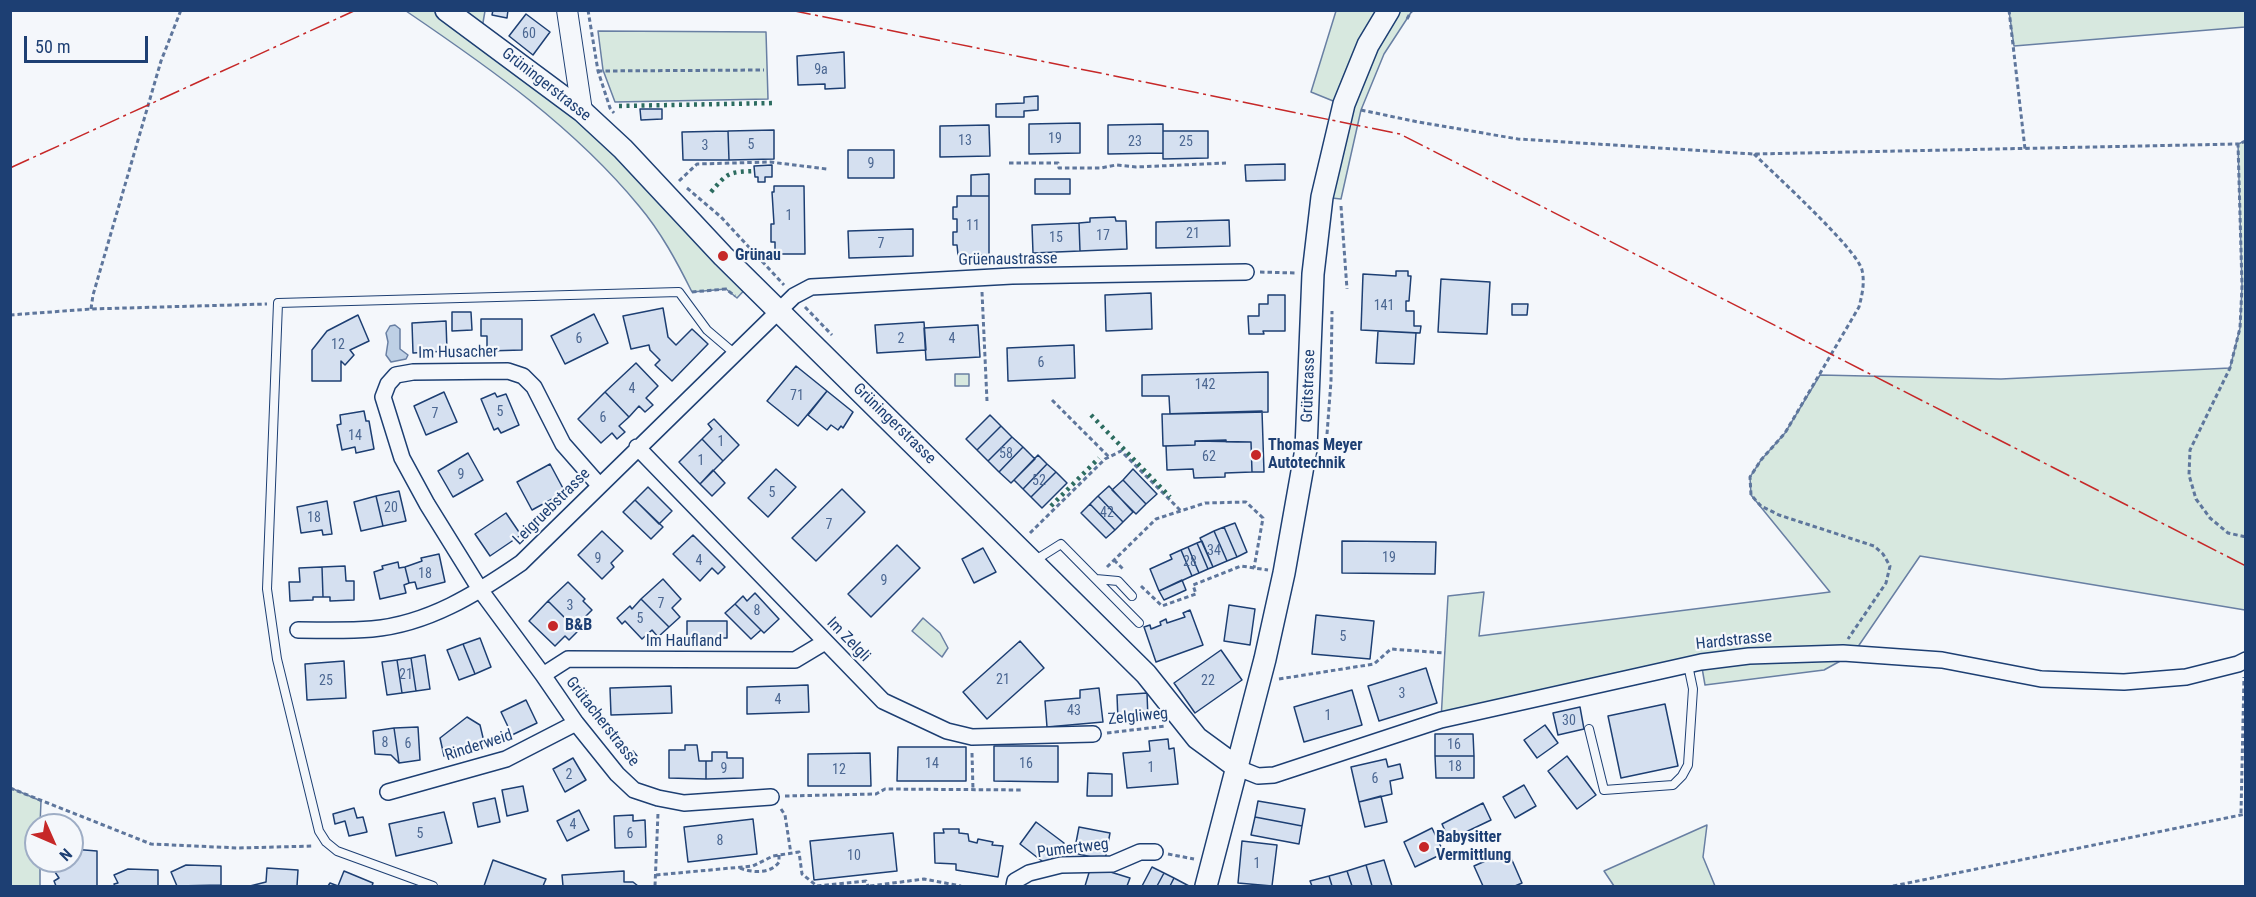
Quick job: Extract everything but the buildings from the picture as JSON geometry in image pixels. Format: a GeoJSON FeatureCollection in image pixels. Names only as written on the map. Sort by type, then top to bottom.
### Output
{"type":"FeatureCollection","features":[{"type":"Feature","properties":{"kind":"main road","name":"Grüningerstrasse"},"geometry":{"type":"LineString","coordinates":[[446,10],[582,111],[622,149],[723,256],[787,303],[1040,557],[1146,674],[1197,738],[1238,768]]}},
{"type":"Feature","properties":{"kind":"main road","name":"Grütstrasse"},"geometry":{"type":"LineString","coordinates":[[1238,768],[1284,573],[1306,449],[1313,274],[1322,197],[1352,107],[1368,45],[1398,15]]}},
{"type":"Feature","properties":{"kind":"main road"},"geometry":{"type":"LineString","coordinates":[[1206,886],[1238,768]]}},
{"type":"Feature","properties":{"kind":"street"},"geometry":{"type":"LineString","coordinates":[[567,10],[582,111]]}},
{"type":"Feature","properties":{"kind":"street","name":"Grüenaustrasse"},"geometry":{"type":"LineString","coordinates":[[787,303],[811,287],[827,285],[982,278],[1246,272]]}},
{"type":"Feature","properties":{"kind":"street","name":"Leigruebstrasse"},"geometry":{"type":"LineString","coordinates":[[298,630],[373,629],[412,621],[440,611],[482,591],[521,563],[637,447],[787,303]]}},
{"type":"Feature","properties":{"kind":"street","name":"Im Husacher"},"geometry":{"type":"LineString","coordinates":[[482,591],[427,504],[402,458],[383,397],[388,384],[396,375],[413,372],[508,371],[523,376],[534,387],[562,444],[599,485]]}},
{"type":"Feature","properties":{"kind":"street","name":"Im Zelgli"},"geometry":{"type":"LineString","coordinates":[[637,447],[883,701],[947,731],[972,737],[1093,734]]}},
{"type":"Feature","properties":{"kind":"street","name":"Grütacherstrasse"},"geometry":{"type":"LineString","coordinates":[[482,591],[576,723],[617,774],[634,790],[684,803],[771,797]]}},
{"type":"Feature","properties":{"kind":"street","name":"Im Haufland"},"geometry":{"type":"LineString","coordinates":[[543,675],[568,659],[795,660],[825,642]]}},
{"type":"Feature","properties":{"kind":"street","name":"Hardstrasse"},"geometry":{"type":"LineString","coordinates":[[1238,768],[1258,776],[1274,775],[1441,720],[1688,665],[1749,656],[1843,652],[1942,660],[2041,680],[2124,682],[2186,677],[2245,660]]}},
{"type":"Feature","properties":{"kind":"street","name":"Rinderweid"},"geometry":{"type":"LineString","coordinates":[[388,792],[506,759],[576,723]]}},
{"type":"Feature","properties":{"kind":"street","name":"Pumertweg"},"geometry":{"type":"LineString","coordinates":[[1014,886],[1015,881],[1040,870],[1061,865],[1112,864],[1140,852],[1155,852]]}},
{"type":"Feature","properties":{"kind":"lane"},"geometry":{"type":"LineString","coordinates":[[433,886],[337,851],[326,842],[319,831],[277,659],[267,589],[278,303],[679,292],[707,330],[734,353]]}},
{"type":"Feature","properties":{"kind":"lane"},"geometry":{"type":"LineString","coordinates":[[1040,557],[1061,544],[1139,623]]}},
{"type":"Feature","properties":{"kind":"lane"},"geometry":{"type":"LineString","coordinates":[[1096,579],[1118,581],[1132,596]]}},
{"type":"Feature","properties":{"kind":"lane"},"geometry":{"type":"LineString","coordinates":[[1590,729],[1604,790],[1673,785],[1688,765],[1693,689],[1688,665]]}},
{"type":"Feature","properties":{"kind":"path"},"geometry":{"type":"LineString","coordinates":[[91,309],[93,295],[161,61],[181,10]]}},
{"type":"Feature","properties":{"kind":"path"},"geometry":{"type":"LineString","coordinates":[[588,10],[598,71],[610,108],[617,117]]}},
{"type":"Feature","properties":{"kind":"path"},"geometry":{"type":"LineString","coordinates":[[1398,15],[1412,10]]}},
{"type":"Feature","properties":{"kind":"path"},"geometry":{"type":"LineString","coordinates":[[2009,10],[2025,149]]}},
{"type":"Feature","properties":{"kind":"path"},"geometry":{"type":"LineString","coordinates":[[598,71],[764,70]]}},
{"type":"Feature","properties":{"kind":"path"},"geometry":{"type":"LineString","coordinates":[[1352,107],[1365,101]]}},
{"type":"Feature","properties":{"kind":"path"},"geometry":{"type":"LineString","coordinates":[[1352,107],[1418,122],[1518,139],[1754,154],[2238,144],[2246,141]]}},
{"type":"Feature","properties":{"kind":"path"},"geometry":{"type":"LineString","coordinates":[[2238,144],[2242,286],[2240,328],[2230,368],[2190,450],[2189,475],[2196,499],[2210,518],[2228,533],[2246,537]]}},
{"type":"Feature","properties":{"kind":"path"},"geometry":{"type":"LineString","coordinates":[[1754,154],[1845,244],[1862,268],[1863,287],[1859,307],[1785,433],[1761,460],[1750,477],[1750,495],[1761,506],[1779,515],[1874,546],[1883,554],[1890,566],[1886,583],[1848,639],[1843,652]]}},
{"type":"Feature","properties":{"kind":"path"},"geometry":{"type":"LineString","coordinates":[[679,181],[697,165],[770,162],[827,169]]}},
{"type":"Feature","properties":{"kind":"path"},"geometry":{"type":"LineString","coordinates":[[1009,163],[1059,163],[1059,168],[1101,168],[1116,165],[1136,167],[1226,163]]}},
{"type":"Feature","properties":{"kind":"path"},"geometry":{"type":"LineString","coordinates":[[671,173],[721,217],[787,303],[832,335]]}},
{"type":"Feature","properties":{"kind":"path"},"geometry":{"type":"LineString","coordinates":[[1337,232],[1341,199],[1347,289]]}},
{"type":"Feature","properties":{"kind":"path"},"geometry":{"type":"LineString","coordinates":[[1246,272],[1313,274]]}},
{"type":"Feature","properties":{"kind":"path"},"geometry":{"type":"LineString","coordinates":[[982,278],[987,401]]}},
{"type":"Feature","properties":{"kind":"path"},"geometry":{"type":"LineString","coordinates":[[10,315],[91,309],[278,303]]}},
{"type":"Feature","properties":{"kind":"path"},"geometry":{"type":"LineString","coordinates":[[1327,436],[1331,381],[1332,310]]}},
{"type":"Feature","properties":{"kind":"path"},"geometry":{"type":"LineString","coordinates":[[1052,400],[1110,458]]}},
{"type":"Feature","properties":{"kind":"path"},"geometry":{"type":"LineString","coordinates":[[1040,557],[1029,534],[1105,459],[1110,458],[1116,452],[1121,452],[1181,511]]}},
{"type":"Feature","properties":{"kind":"path"},"geometry":{"type":"LineString","coordinates":[[1096,579],[1156,519],[1205,503],[1246,502],[1263,518],[1254,568]]}},
{"type":"Feature","properties":{"kind":"path"},"geometry":{"type":"LineString","coordinates":[[1114,560],[1130,576]]}},
{"type":"Feature","properties":{"kind":"path"},"geometry":{"type":"LineString","coordinates":[[1138,583],[1162,606],[1196,594],[1193,585],[1241,566],[1284,573]]}},
{"type":"Feature","properties":{"kind":"path"},"geometry":{"type":"LineString","coordinates":[[1281,668],[1279,680],[1374,664],[1390,649],[1445,653]]}},
{"type":"Feature","properties":{"kind":"path"},"geometry":{"type":"LineString","coordinates":[[1893,886],[2243,814],[2245,660]]}},
{"type":"Feature","properties":{"kind":"path","name":"Zelgliweg"},"geometry":{"type":"LineString","coordinates":[[1093,734],[1186,724]]}},
{"type":"Feature","properties":{"kind":"path"},"geometry":{"type":"LineString","coordinates":[[972,737],[973,790]]}},
{"type":"Feature","properties":{"kind":"path"},"geometry":{"type":"LineString","coordinates":[[10,788],[151,844],[238,848],[321,846],[326,842]]}},
{"type":"Feature","properties":{"kind":"path"},"geometry":{"type":"LineString","coordinates":[[771,797],[876,794],[885,789],[1023,790]]}},
{"type":"Feature","properties":{"kind":"path"},"geometry":{"type":"LineString","coordinates":[[656,886],[658,798]]}},
{"type":"Feature","properties":{"kind":"path"},"geometry":{"type":"LineString","coordinates":[[785,815],[791,854]]}},
{"type":"Feature","properties":{"kind":"path"},"geometry":{"type":"LineString","coordinates":[[656,874],[753,866],[773,856],[799,852],[802,874],[817,886],[866,881],[869,886],[924,879],[961,886]]}},
{"type":"Feature","properties":{"kind":"path"},"geometry":{"type":"LineString","coordinates":[[1155,852],[1212,863]]}},
{"type":"Feature","properties":{"kind":"path"},"geometry":{"type":"LineString","coordinates":[[738,868],[752,872],[771,870],[779,862],[779,855]]}},
{"type":"Feature","properties":{"kind":"shaded area"},"geometry":{"type":"Polygon","coordinates":[[[406,11],[485,11],[481,34],[582,111],[751,283],[737,298],[726,289],[692,292],[668,247],[647,216],[614,177],[587,150],[530,100],[469,54],[406,11]]]}},
{"type":"Feature","properties":{"kind":"shaded area"},"geometry":{"type":"Polygon","coordinates":[[[1336,11],[1412,11],[1384,54],[1361,110],[1341,199],[1322,197],[1343,105],[1311,92],[1336,11]]]}},
{"type":"Feature","properties":{"kind":"shaded area"},"geometry":{"type":"Polygon","coordinates":[[[2009,11],[2245,11],[2245,27],[2014,46],[2009,11]]]}},
{"type":"Feature","properties":{"kind":"shaded area"},"geometry":{"type":"Polygon","coordinates":[[[598,31],[766,32],[768,99],[615,102],[603,70],[598,31]]]}},
{"type":"Feature","properties":{"kind":"shaded area"},"geometry":{"type":"Polygon","coordinates":[[[2245,141],[2245,610],[1920,556],[1853,654],[1824,670],[1705,685],[1701,662],[1441,720],[1448,596],[1484,592],[1479,636],[1830,592],[1751,495],[1750,477],[1761,460],[1785,433],[1820,375],[2001,379],[2230,368],[2240,328],[2242,286],[2238,144],[2245,141]]]}},
{"type":"Feature","properties":{"kind":"shaded area"},"geometry":{"type":"Polygon","coordinates":[[[955,374],[969,374],[969,386],[955,386],[955,374]]]}},
{"type":"Feature","properties":{"kind":"shaded area"},"geometry":{"type":"Polygon","coordinates":[[[923,618],[940,633],[948,648],[942,657],[912,631],[923,618]]]}},
{"type":"Feature","properties":{"kind":"shaded area"},"geometry":{"type":"Polygon","coordinates":[[[11,788],[41,801],[40,813],[24,813],[24,873],[40,873],[40,886],[11,886],[11,788]]]}},
{"type":"Feature","properties":{"kind":"shaded area"},"geometry":{"type":"Polygon","coordinates":[[[1707,825],[1703,857],[1715,886],[1614,886],[1604,871],[1707,825]]]}},
{"type":"Feature","properties":{"kind":"water"},"geometry":{"type":"Polygon","coordinates":[[[395,325],[400,329],[400,349],[408,355],[406,359],[391,362],[386,355],[388,342],[386,333],[390,326],[395,325]]]}},
{"type":"Feature","properties":{"kind":"hedge"},"geometry":{"type":"LineString","coordinates":[[619,106],[776,103]]}},
{"type":"Feature","properties":{"kind":"hedge"},"geometry":{"type":"LineString","coordinates":[[711,192],[721,180],[730,174],[755,171]]}},
{"type":"Feature","properties":{"kind":"hedge"},"geometry":{"type":"LineString","coordinates":[[1091,415],[1170,497]]}},
{"type":"Feature","properties":{"kind":"hedge"},"geometry":{"type":"LineString","coordinates":[[1051,506],[1099,458]]}},
{"type":"Feature","properties":{"kind":"power"},"geometry":{"type":"LineString","coordinates":[[10,168],[356,10]]}},
{"type":"Feature","properties":{"kind":"power"},"geometry":{"type":"LineString","coordinates":[[790,10],[1400,134],[2246,566]]}},
{"type":"Feature","properties":{"kind":"place","name":"Grünau"},"geometry":{"type":"Point","coordinates":[723,256]}},
{"type":"Feature","properties":{"kind":"place","name":"Thomas Meyer Autotechnik"},"geometry":{"type":"Point","coordinates":[1256,455]}},
{"type":"Feature","properties":{"kind":"place","name":"B&B"},"geometry":{"type":"Point","coordinates":[553,626]}},
{"type":"Feature","properties":{"kind":"place","name":"Babysitter Vermittlung"},"geometry":{"type":"Point","coordinates":[1424,847]}}]}
